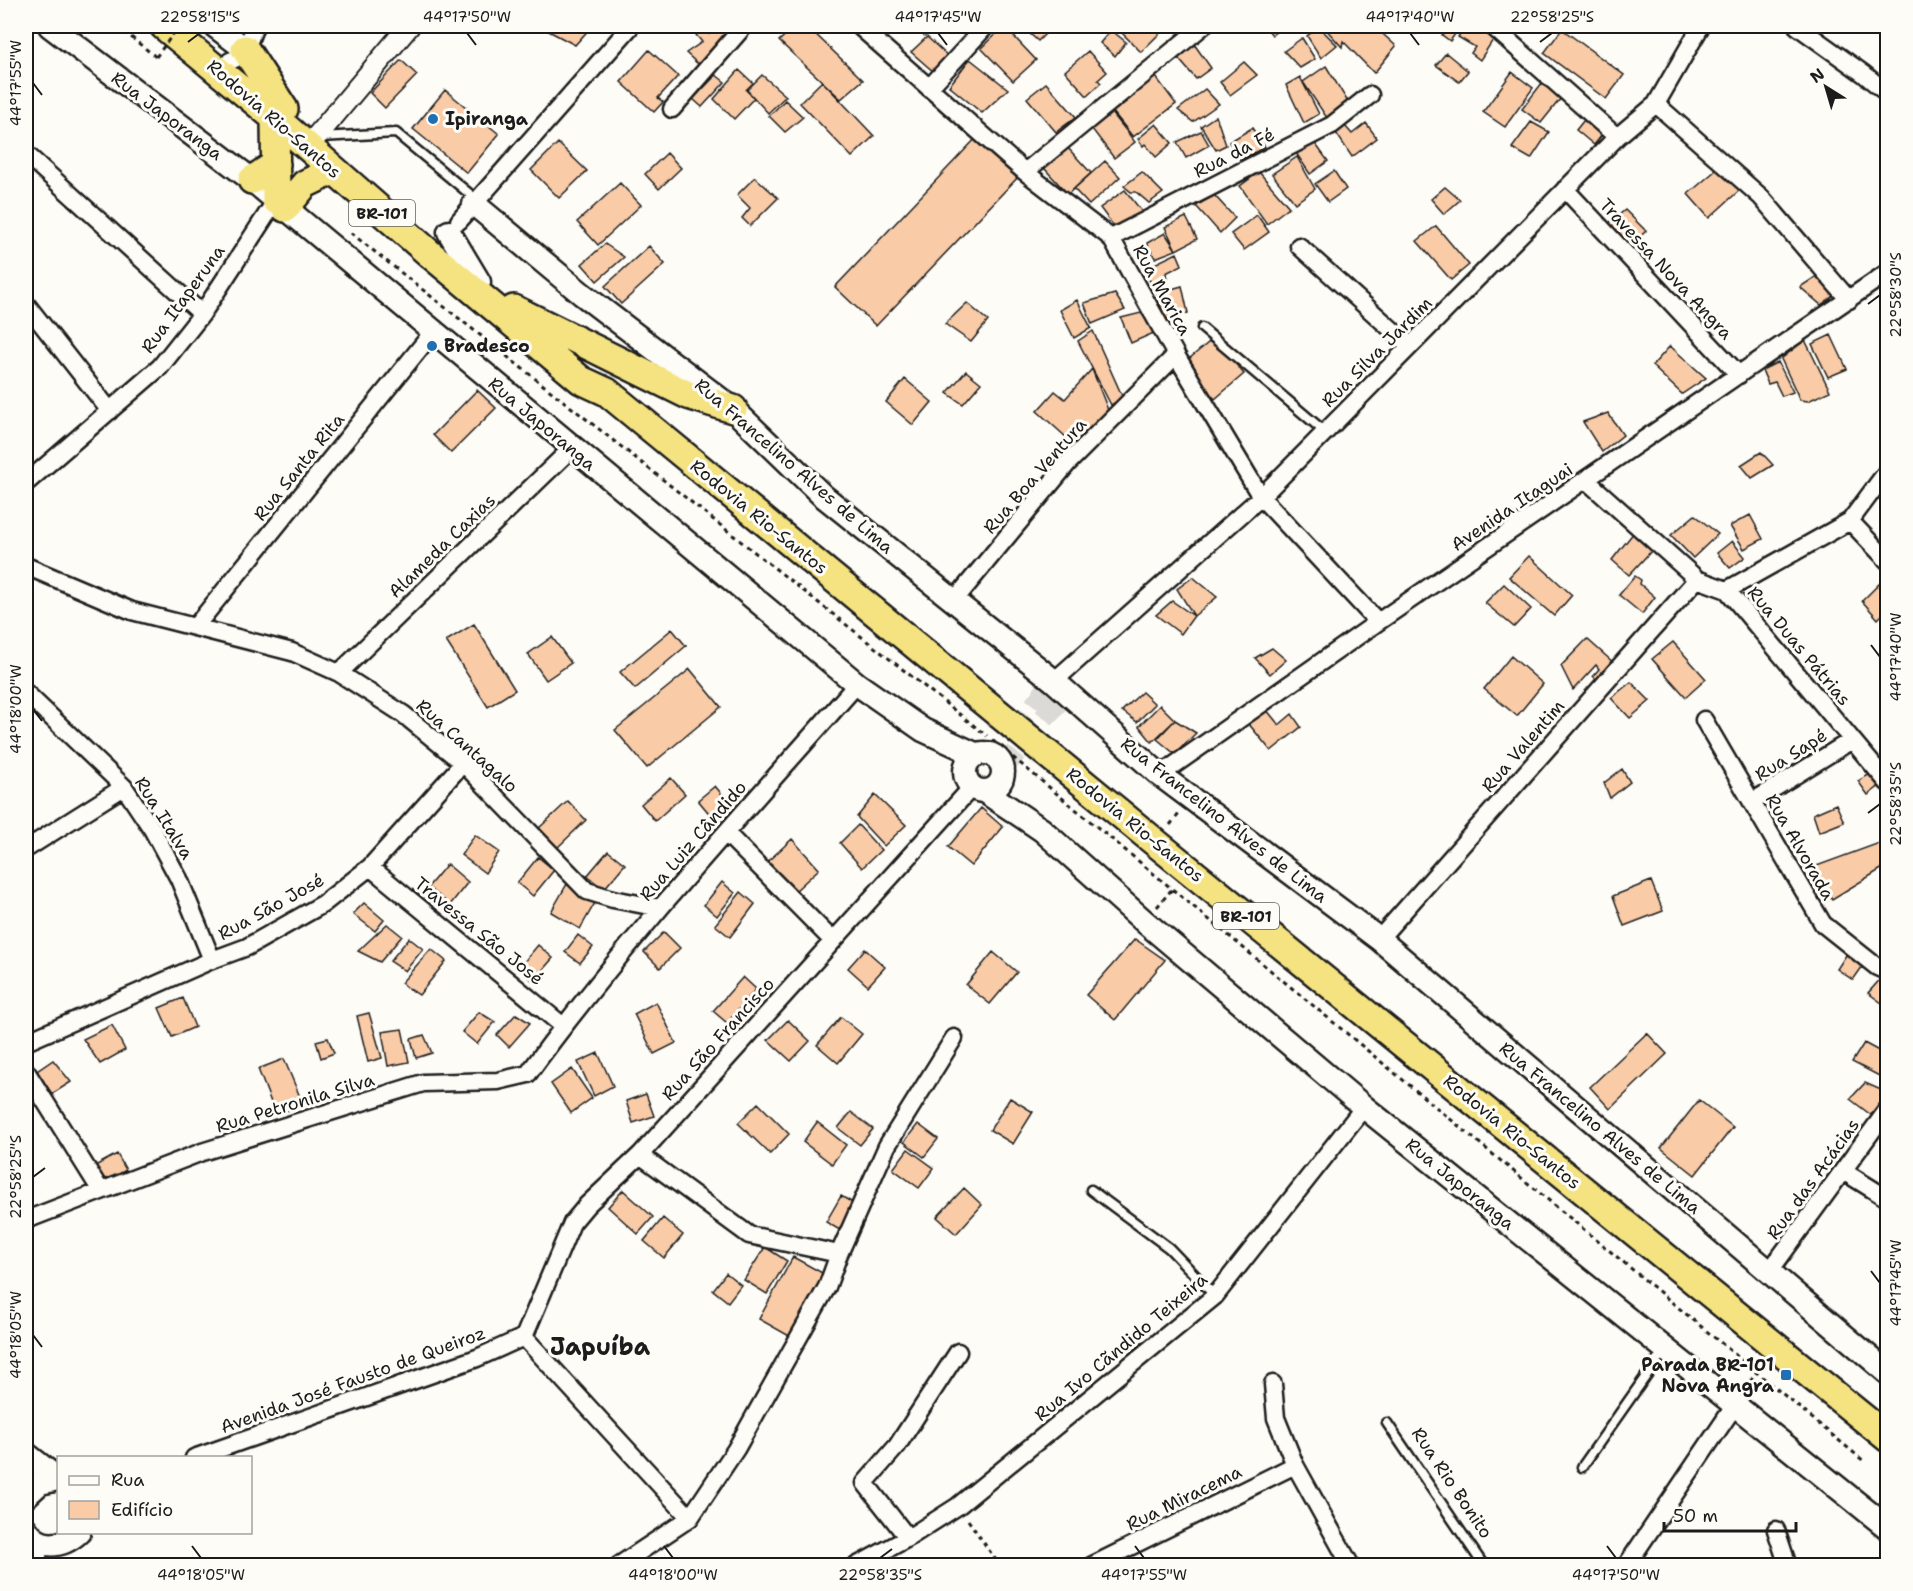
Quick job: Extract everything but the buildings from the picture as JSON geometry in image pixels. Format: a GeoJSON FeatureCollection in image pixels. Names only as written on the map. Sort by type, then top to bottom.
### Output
{"type":"FeatureCollection","features":[{"type":"Feature","properties":{"kind":"highway","name":"Rodovia Rio-Santos"},"geometry":{"type":"LineString","coordinates":[[164,26],[280,114],[334,171],[581,380],[607,392],[1887,1438]]}},
{"type":"Feature","properties":{"kind":"highway","name":"Rodovia Rio-Santos"},"geometry":{"type":"LineString","coordinates":[[186,26],[243,45],[280,114],[322,129],[448,233],[479,282],[595,372],[607,392]]}},
{"type":"Feature","properties":{"kind":"highway"},"geometry":{"type":"LineString","coordinates":[[280,114],[276,164],[280,204]]}},
{"type":"Feature","properties":{"kind":"highway"},"geometry":{"type":"LineString","coordinates":[[252,180],[276,164]]}},
{"type":"Feature","properties":{"kind":"highway"},"geometry":{"type":"LineString","coordinates":[[280,204],[304,184],[334,171]]}},
{"type":"Feature","properties":{"kind":"highway"},"geometry":{"type":"LineString","coordinates":[[514,309],[687,395],[733,409]]}},
{"type":"Feature","properties":{"kind":"main road","name":"Rua Japoranga"},"geometry":{"type":"LineString","coordinates":[[50,26],[252,180],[857,684],[923,730],[981,784],[1042,830],[1145,922],[1364,1107],[1887,1528]]}},
{"type":"Feature","properties":{"kind":"main road"},"geometry":{"type":"LineString","coordinates":[[214,26],[243,45]]}},
{"type":"Feature","properties":{"kind":"main road","name":"Rua Francelino Alves de Lima"},"geometry":{"type":"LineString","coordinates":[[476,202],[582,294],[733,409],[822,495],[1053,681],[1160,775],[1379,939],[1887,1373]]}},
{"type":"Feature","properties":{"kind":"main road","name":"Rua Japoranga"},"geometry":{"type":"LineString","coordinates":[[923,730],[977,755],[989,754],[998,760],[1002,769],[981,784]]}},
{"type":"Feature","properties":{"kind":"main road"},"geometry":{"type":"LineString","coordinates":[[977,755],[966,767],[981,784]]}},
{"type":"Feature","properties":{"kind":"main road"},"geometry":{"type":"LineString","coordinates":[[26,1454],[57,1478]]}},
{"type":"Feature","properties":{"kind":"main road"},"geometry":{"type":"LineString","coordinates":[[26,1496],[40,1483],[57,1479]]}},
{"type":"Feature","properties":{"kind":"main road"},"geometry":{"type":"LineString","coordinates":[[27,1532],[38,1541],[48,1545],[59,1545],[75,1537]]}},
{"type":"Feature","properties":{"kind":"main road"},"geometry":{"type":"LineString","coordinates":[[27,1532],[37,1566]]}},
{"type":"Feature","properties":{"kind":"main road"},"geometry":{"type":"LineString","coordinates":[[60,1566],[75,1537]]}},
{"type":"Feature","properties":{"kind":"street"},"geometry":{"type":"LineString","coordinates":[[385,54],[400,26]]}},
{"type":"Feature","properties":{"kind":"street"},"geometry":{"type":"LineString","coordinates":[[322,129],[409,26]]}},
{"type":"Feature","properties":{"kind":"street"},"geometry":{"type":"LineString","coordinates":[[448,233],[631,26]]}},
{"type":"Feature","properties":{"kind":"street"},"geometry":{"type":"LineString","coordinates":[[672,109],[744,26]]}},
{"type":"Feature","properties":{"kind":"street","name":"Rua Marica"},"geometry":{"type":"LineString","coordinates":[[859,26],[1025,172],[1111,238],[1176,355],[1261,497],[1378,622]]}},
{"type":"Feature","properties":{"kind":"street"},"geometry":{"type":"LineString","coordinates":[[929,88],[986,26]]}},
{"type":"Feature","properties":{"kind":"street"},"geometry":{"type":"LineString","coordinates":[[1025,172],[1203,26]]}},
{"type":"Feature","properties":{"kind":"street"},"geometry":{"type":"LineString","coordinates":[[1492,26],[1617,137]]}},
{"type":"Feature","properties":{"kind":"street","name":"Rua Silva Jardim"},"geometry":{"type":"LineString","coordinates":[[1053,681],[1261,497],[1617,137],[1656,104],[1701,26]]}},
{"type":"Feature","properties":{"kind":"street"},"geometry":{"type":"LineString","coordinates":[[1797,26],[1864,74],[1887,94]]}},
{"type":"Feature","properties":{"kind":"street","name":"Rua da Fé"},"geometry":{"type":"LineString","coordinates":[[1111,238],[1332,125],[1370,95]]}},
{"type":"Feature","properties":{"kind":"street"},"geometry":{"type":"LineString","coordinates":[[1656,104],[1761,196],[1849,300]]}},
{"type":"Feature","properties":{"kind":"street"},"geometry":{"type":"LineString","coordinates":[[26,154],[202,314]]}},
{"type":"Feature","properties":{"kind":"street","name":"Travessa Nova Angra"},"geometry":{"type":"LineString","coordinates":[[1565,189],[1739,375]]}},
{"type":"Feature","properties":{"kind":"street","name":"Rua Itaperuna"},"geometry":{"type":"LineString","coordinates":[[26,483],[160,367],[202,314],[280,204]]}},
{"type":"Feature","properties":{"kind":"street"},"geometry":{"type":"LineString","coordinates":[[1299,246],[1410,346]]}},
{"type":"Feature","properties":{"kind":"street","name":"Avenida Itaguai"},"geometry":{"type":"LineString","coordinates":[[1160,775],[1887,272]]}},
{"type":"Feature","properties":{"kind":"street"},"geometry":{"type":"LineString","coordinates":[[26,304],[110,411]]}},
{"type":"Feature","properties":{"kind":"street","name":"Rua Santa Rita"},"geometry":{"type":"LineString","coordinates":[[195,627],[433,332]]}},
{"type":"Feature","properties":{"kind":"street","name":"Rua Boa Ventura"},"geometry":{"type":"LineString","coordinates":[[953,602],[1068,463],[1176,355]]}},
{"type":"Feature","properties":{"kind":"street","name":"Alameda Caxias"},"geometry":{"type":"LineString","coordinates":[[339,673],[572,448]]}},
{"type":"Feature","properties":{"kind":"street"},"geometry":{"type":"LineString","coordinates":[[1727,590],[1850,521],[1887,470]]}},
{"type":"Feature","properties":{"kind":"street","name":"Rua Duas Pátrias"},"geometry":{"type":"LineString","coordinates":[[1586,480],[1697,579],[1727,590],[1887,783]]}},
{"type":"Feature","properties":{"kind":"street"},"geometry":{"type":"LineString","coordinates":[[1850,521],[1887,561]]}},
{"type":"Feature","properties":{"kind":"street","name":"Rua Cantagalo"},"geometry":{"type":"LineString","coordinates":[[26,566],[132,611],[292,652],[339,673],[403,714],[463,763],[587,891],[613,899],[660,908]]}},
{"type":"Feature","properties":{"kind":"street","name":"Rua Valentim"},"geometry":{"type":"LineString","coordinates":[[1379,939],[1697,579]]}},
{"type":"Feature","properties":{"kind":"street","name":"Rua Luiz Cândido"},"geometry":{"type":"LineString","coordinates":[[563,1026],[660,908],[857,684]]}},
{"type":"Feature","properties":{"kind":"street","name":"Rua Italva"},"geometry":{"type":"LineString","coordinates":[[26,693],[124,787],[152,829],[179,879],[212,960]]}},
{"type":"Feature","properties":{"kind":"street","name":"Rua Alvorada"},"geometry":{"type":"LineString","coordinates":[[1704,720],[1823,924],[1884,966]]}},
{"type":"Feature","properties":{"kind":"street","name":"Rua Sapé"},"geometry":{"type":"LineString","coordinates":[[1752,802],[1852,741]]}},
{"type":"Feature","properties":{"kind":"street","name":"Rua São José"},"geometry":{"type":"LineString","coordinates":[[26,1042],[212,960],[247,947],[323,904],[370,867],[463,763]]}},
{"type":"Feature","properties":{"kind":"street","name":"Rua São Francisco"},"geometry":{"type":"LineString","coordinates":[[524,1337],[572,1223],[587,1205],[640,1155],[833,941],[981,784]]}},
{"type":"Feature","properties":{"kind":"street"},"geometry":{"type":"LineString","coordinates":[[26,849],[124,787]]}},
{"type":"Feature","properties":{"kind":"street"},"geometry":{"type":"LineString","coordinates":[[726,833],[833,941]]}},
{"type":"Feature","properties":{"kind":"street","name":"Travessa São José"},"geometry":{"type":"LineString","coordinates":[[370,867],[563,1026]]}},
{"type":"Feature","properties":{"kind":"street","name":"Rua Petronila Silva"},"geometry":{"type":"LineString","coordinates":[[26,1220],[202,1152],[423,1083],[498,1081],[528,1074],[563,1026]]}},
{"type":"Feature","properties":{"kind":"street"},"geometry":{"type":"LineString","coordinates":[[618,1566],[690,1518],[736,1449],[822,1298],[887,1146],[954,1038]]}},
{"type":"Feature","properties":{"kind":"street"},"geometry":{"type":"LineString","coordinates":[[26,1071],[101,1191]]}},
{"type":"Feature","properties":{"kind":"street","name":"Rua Ivo Cãndido Teixeira"},"geometry":{"type":"LineString","coordinates":[[856,1566],[908,1538],[958,1506],[1102,1391],[1215,1296],[1364,1107]]}},
{"type":"Feature","properties":{"kind":"street","name":"Rua das Acácias"},"geometry":{"type":"LineString","coordinates":[[1769,1272],[1887,1109]]}},
{"type":"Feature","properties":{"kind":"street"},"geometry":{"type":"LineString","coordinates":[[640,1155],[749,1235],[839,1254]]}},
{"type":"Feature","properties":{"kind":"street"},"geometry":{"type":"LineString","coordinates":[[1843,1171],[1887,1199]]}},
{"type":"Feature","properties":{"kind":"street"},"geometry":{"type":"LineString","coordinates":[[524,1337],[690,1518]]}},
{"type":"Feature","properties":{"kind":"street","name":"Avenida José Fausto de Queiroz"},"geometry":{"type":"LineString","coordinates":[[200,1456],[477,1358],[524,1337]]}},
{"type":"Feature","properties":{"kind":"street"},"geometry":{"type":"LineString","coordinates":[[908,1538],[865,1483],[897,1446],[958,1352]]}},
{"type":"Feature","properties":{"kind":"street"},"geometry":{"type":"LineString","coordinates":[[1273,1384],[1276,1418],[1295,1465],[1350,1566]]}},
{"type":"Feature","properties":{"kind":"street"},"geometry":{"type":"LineString","coordinates":[[1626,1566],[1735,1406]]}},
{"type":"Feature","properties":{"kind":"street","name":"Rua Miracema"},"geometry":{"type":"LineString","coordinates":[[1090,1566],[1295,1465]]}},
{"type":"Feature","properties":{"kind":"street"},"geometry":{"type":"LineString","coordinates":[[1776,1530],[1788,1566]]}},
{"type":"Feature","properties":{"kind":"lane"},"geometry":{"type":"LineString","coordinates":[[322,129],[396,132],[476,202]]}},
{"type":"Feature","properties":{"kind":"lane"},"geometry":{"type":"LineString","coordinates":[[1202,328],[1325,432]]}},
{"type":"Feature","properties":{"kind":"lane"},"geometry":{"type":"LineString","coordinates":[[1091,1190],[1169,1248],[1215,1296]]}},
{"type":"Feature","properties":{"kind":"lane"},"geometry":{"type":"LineString","coordinates":[[1582,1467],[1665,1349]]}},
{"type":"Feature","properties":{"kind":"lane","name":"Rua Rio Bonito"},"geometry":{"type":"LineString","coordinates":[[1387,1423],[1485,1566]]}},
{"type":"Feature","properties":{"kind":"path"},"geometry":{"type":"LineString","coordinates":[[117,26],[156,57],[179,26]]}},
{"type":"Feature","properties":{"kind":"path"},"geometry":{"type":"LineString","coordinates":[[351,233],[994,742],[1865,1462]]}},
{"type":"Feature","properties":{"kind":"path"},"geometry":{"type":"LineString","coordinates":[[1145,922],[1188,868]]}},
{"type":"Feature","properties":{"kind":"path"},"geometry":{"type":"LineString","coordinates":[[1735,1406],[1774,1346]]}},
{"type":"Feature","properties":{"kind":"path"},"geometry":{"type":"LineString","coordinates":[[958,1506],[1000,1566]]}},
{"type":"Feature","properties":{"kind":"tunnel"},"geometry":{"type":"LineString","coordinates":[[1014,732],[1054,681]]}},
{"type":"Feature","properties":{"kind":"tunnel"},"geometry":{"type":"LineString","coordinates":[[1002,769],[1066,692]]}},
{"type":"Feature","properties":{"kind":"place","name":"Ipiranga"},"geometry":{"type":"Point","coordinates":[433,119]}},
{"type":"Feature","properties":{"kind":"place","name":"Bradesco"},"geometry":{"type":"Point","coordinates":[432,346]}},
{"type":"Feature","properties":{"kind":"place","name":"Parada BR-101 Nova Angra"},"geometry":{"type":"Point","coordinates":[1786,1375]}},
{"type":"Feature","properties":{"kind":"district","name":"Japuíba"},"geometry":{"type":"Point","coordinates":[600,1347]}}]}
